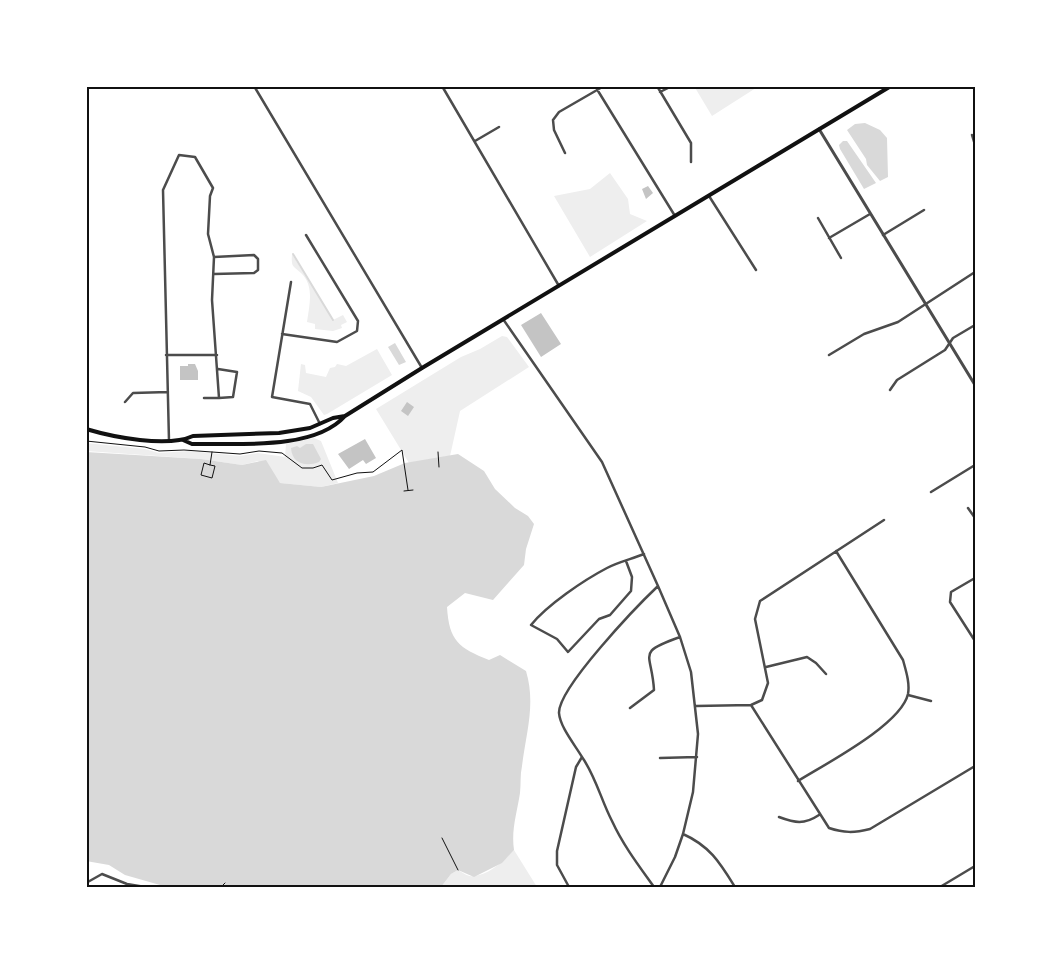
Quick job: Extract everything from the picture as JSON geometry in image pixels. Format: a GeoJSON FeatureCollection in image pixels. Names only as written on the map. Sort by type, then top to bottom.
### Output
{"type":"FeatureCollection","features":[{"type":"Feature","properties":{"kind":"main road"},"geometry":{"type":"LineString","coordinates":[[183,440],[192,444],[295,440],[324,432],[422,368],[559,287],[730,181],[891,86]]}},
{"type":"Feature","properties":{"kind":"main road"},"geometry":{"type":"LineString","coordinates":[[87,430],[109,435],[169,441],[183,440],[193,436],[279,433],[346,416]]}},
{"type":"Feature","properties":{"kind":"street"},"geometry":{"type":"LineString","coordinates":[[254,86],[422,368]]}},
{"type":"Feature","properties":{"kind":"street"},"geometry":{"type":"LineString","coordinates":[[442,86],[555,276],[559,287]]}},
{"type":"Feature","properties":{"kind":"street"},"geometry":{"type":"LineString","coordinates":[[595,86],[675,216]]}},
{"type":"Feature","properties":{"kind":"street"},"geometry":{"type":"LineString","coordinates":[[565,153],[554,130],[553,120],[559,112],[604,86]]}},
{"type":"Feature","properties":{"kind":"street"},"geometry":{"type":"LineString","coordinates":[[657,86],[691,143],[691,162]]}},
{"type":"Feature","properties":{"kind":"street"},"geometry":{"type":"LineString","coordinates":[[660,92],[672,86]]}},
{"type":"Feature","properties":{"kind":"street"},"geometry":{"type":"LineString","coordinates":[[475,141],[499,127]]}},
{"type":"Feature","properties":{"kind":"street"},"geometry":{"type":"LineString","coordinates":[[818,129],[975,385]]}},
{"type":"Feature","properties":{"kind":"street"},"geometry":{"type":"LineString","coordinates":[[972,135],[975,146]]}},
{"type":"Feature","properties":{"kind":"street"},"geometry":{"type":"LineString","coordinates":[[169,441],[163,190],[179,155],[195,157],[213,188],[210,196],[208,234],[214,257],[212,300],[219,398]]}},
{"type":"Feature","properties":{"kind":"street"},"geometry":{"type":"LineString","coordinates":[[709,194],[756,270]]}},
{"type":"Feature","properties":{"kind":"street"},"geometry":{"type":"LineString","coordinates":[[883,235],[924,210]]}},
{"type":"Feature","properties":{"kind":"street"},"geometry":{"type":"LineString","coordinates":[[829,238],[870,214]]}},
{"type":"Feature","properties":{"kind":"street"},"geometry":{"type":"LineString","coordinates":[[818,218],[841,258]]}},
{"type":"Feature","properties":{"kind":"street"},"geometry":{"type":"LineString","coordinates":[[282,334],[337,342],[357,331],[359,326],[358,321],[306,235]]}},
{"type":"Feature","properties":{"kind":"street"},"geometry":{"type":"LineString","coordinates":[[214,257],[254,255],[258,259],[258,270],[254,273],[214,274]]}},
{"type":"Feature","properties":{"kind":"street"},"geometry":{"type":"LineString","coordinates":[[829,355],[864,334],[898,322],[975,272]]}},
{"type":"Feature","properties":{"kind":"street"},"geometry":{"type":"LineString","coordinates":[[291,282],[272,397],[310,404],[320,424]]}},
{"type":"Feature","properties":{"kind":"street"},"geometry":{"type":"LineString","coordinates":[[503,319],[602,462],[680,637],[691,672],[698,734],[692,792],[683,834],[675,857],[660,887]]}},
{"type":"Feature","properties":{"kind":"street"},"geometry":{"type":"LineString","coordinates":[[890,390],[897,380],[945,350],[953,338],[975,325]]}},
{"type":"Feature","properties":{"kind":"street"},"geometry":{"type":"LineString","coordinates":[[166,355],[217,354]]}},
{"type":"Feature","properties":{"kind":"street"},"geometry":{"type":"LineString","coordinates":[[204,398],[232,398],[235,395],[238,375],[234,371],[218,369]]}},
{"type":"Feature","properties":{"kind":"street"},"geometry":{"type":"LineString","coordinates":[[125,402],[133,393],[168,392]]}},
{"type":"Feature","properties":{"kind":"street"},"geometry":{"type":"LineString","coordinates":[[931,492],[975,466]]}},
{"type":"Feature","properties":{"kind":"street"},"geometry":{"type":"LineString","coordinates":[[968,508],[975,518]]}},
{"type":"Feature","properties":{"kind":"street"},"geometry":{"type":"LineString","coordinates":[[696,706],[751,705],[762,700],[768,683],[755,619],[760,601],[884,520]]}},
{"type":"Feature","properties":{"kind":"street"},"geometry":{"type":"LineString","coordinates":[[798,780],[883,727],[898,711],[908,694],[907,676],[903,660],[836,551]]}},
{"type":"Feature","properties":{"kind":"street"},"geometry":{"type":"LineString","coordinates":[[626,561],[632,576],[631,591],[610,615],[599,619],[568,652],[558,639],[531,625],[541,612],[607,568],[644,554]]}},
{"type":"Feature","properties":{"kind":"street"},"geometry":{"type":"LineString","coordinates":[[975,578],[951,592],[950,597],[975,641]]}},
{"type":"Feature","properties":{"kind":"street"},"geometry":{"type":"LineString","coordinates":[[654,887],[616,829],[582,757],[561,721],[560,706],[576,676],[658,586]]}},
{"type":"Feature","properties":{"kind":"street"},"geometry":{"type":"LineString","coordinates":[[630,708],[650,695],[654,690],[647,659],[649,654],[657,645],[680,637]]}},
{"type":"Feature","properties":{"kind":"street"},"geometry":{"type":"LineString","coordinates":[[766,667],[807,657],[816,663],[826,674]]}},
{"type":"Feature","properties":{"kind":"street"},"geometry":{"type":"LineString","coordinates":[[908,694],[931,701]]}},
{"type":"Feature","properties":{"kind":"street"},"geometry":{"type":"LineString","coordinates":[[751,705],[829,828],[842,832],[856,833],[870,828],[975,766]]}},
{"type":"Feature","properties":{"kind":"street"},"geometry":{"type":"LineString","coordinates":[[660,758],[697,756]]}},
{"type":"Feature","properties":{"kind":"street"},"geometry":{"type":"LineString","coordinates":[[569,887],[557,865],[557,851],[576,767],[582,757]]}},
{"type":"Feature","properties":{"kind":"street"},"geometry":{"type":"LineString","coordinates":[[779,817],[798,824],[809,821],[819,814]]}},
{"type":"Feature","properties":{"kind":"street"},"geometry":{"type":"LineString","coordinates":[[683,834],[700,842],[710,852],[735,887]]}},
{"type":"Feature","properties":{"kind":"street"},"geometry":{"type":"LineString","coordinates":[[940,887],[975,866]]}},
{"type":"Feature","properties":{"kind":"street"},"geometry":{"type":"LineString","coordinates":[[86,883],[102,874],[127,884],[145,887]]}},
{"type":"Feature","properties":{"kind":"path"},"geometry":{"type":"LineString","coordinates":[[86,441],[145,447],[158,451],[240,454],[258,451],[282,453],[302,468],[313,468],[322,465],[332,480],[341,479],[357,472],[373,472],[402,450],[408,490]]}},
{"type":"Feature","properties":{"kind":"path"},"geometry":{"type":"LineString","coordinates":[[210,465],[212,452]]}},
{"type":"Feature","properties":{"kind":"path"},"geometry":{"type":"LineString","coordinates":[[438,452],[439,467]]}},
{"type":"Feature","properties":{"kind":"path"},"geometry":{"type":"LineString","coordinates":[[204,463],[210,465],[215,466],[212,478],[201,475],[204,463]]}},
{"type":"Feature","properties":{"kind":"path"},"geometry":{"type":"LineString","coordinates":[[404,491],[413,490]]}},
{"type":"Feature","properties":{"kind":"path"},"geometry":{"type":"LineString","coordinates":[[442,838],[458,870]]}},
{"type":"Feature","properties":{"kind":"path"},"geometry":{"type":"LineString","coordinates":[[221,887],[226,883]]}},
{"type":"Feature","properties":{"kind":"shaded area"},"geometry":{"type":"Polygon","coordinates":[[[694,86],[759,86],[712,116],[694,86]]]}},
{"type":"Feature","properties":{"kind":"shaded area"},"geometry":{"type":"Polygon","coordinates":[[[865,123],[880,130],[887,138],[888,177],[880,181],[867,165],[866,159],[847,130],[855,124],[865,123]]]}},
{"type":"Feature","properties":{"kind":"shaded area"},"geometry":{"type":"Polygon","coordinates":[[[843,141],[847,141],[876,183],[864,189],[840,149],[839,145],[843,141]]]}},
{"type":"Feature","properties":{"kind":"shaded area"},"geometry":{"type":"Polygon","coordinates":[[[610,173],[628,199],[630,214],[647,221],[590,257],[554,196],[590,189],[610,173]]]}},
{"type":"Feature","properties":{"kind":"shaded area"},"geometry":{"type":"Polygon","coordinates":[[[292,254],[333,320],[343,315],[347,322],[341,325],[342,328],[333,331],[315,329],[315,324],[307,322],[310,290],[305,278],[293,266],[292,254]]]}},
{"type":"Feature","properties":{"kind":"shaded area"},"geometry":{"type":"Polygon","coordinates":[[[502,336],[507,337],[529,367],[460,411],[450,456],[409,463],[376,409],[461,357],[480,349],[502,336]]]}},
{"type":"Feature","properties":{"kind":"shaded area"},"geometry":{"type":"Polygon","coordinates":[[[395,343],[406,362],[399,365],[388,347],[395,343]]]}},
{"type":"Feature","properties":{"kind":"shaded area"},"geometry":{"type":"Polygon","coordinates":[[[377,349],[392,375],[327,414],[324,415],[311,397],[298,391],[301,364],[305,365],[306,373],[326,377],[330,368],[335,367],[337,364],[346,366],[377,349]]]}},
{"type":"Feature","properties":{"kind":"shaded area"},"geometry":{"type":"Polygon","coordinates":[[[314,438],[321,441],[338,483],[321,487],[280,483],[258,461],[242,465],[201,459],[86,451],[86,443],[145,449],[159,453],[189,451],[240,456],[258,453],[285,457],[286,444],[314,438]]]}},
{"type":"Feature","properties":{"kind":"shaded area"},"geometry":{"type":"Polygon","coordinates":[[[306,444],[313,444],[321,459],[319,462],[305,464],[300,463],[294,458],[291,448],[297,446],[300,448],[306,444]]]}},
{"type":"Feature","properties":{"kind":"shaded area"},"geometry":{"type":"Polygon","coordinates":[[[86,452],[201,459],[242,465],[266,460],[280,483],[321,487],[374,476],[405,463],[458,454],[484,471],[495,489],[515,508],[528,516],[534,524],[526,549],[524,565],[493,600],[465,593],[447,607],[450,628],[457,642],[489,660],[500,655],[526,671],[529,683],[530,707],[514,828],[514,850],[502,863],[474,877],[458,870],[451,874],[441,887],[167,887],[125,875],[109,865],[86,861],[86,452]]]}},
{"type":"Feature","properties":{"kind":"shaded area"},"geometry":{"type":"Polygon","coordinates":[[[514,850],[537,887],[441,887],[451,874],[458,870],[471,876],[485,873],[501,863],[514,850]]]}},
{"type":"Feature","properties":{"kind":"building"},"geometry":{"type":"Polygon","coordinates":[[[648,186],[653,193],[646,199],[642,189],[648,186]]]}},
{"type":"Feature","properties":{"kind":"building"},"geometry":{"type":"Polygon","coordinates":[[[541,313],[561,344],[541,357],[521,325],[541,313]]]}},
{"type":"Feature","properties":{"kind":"building"},"geometry":{"type":"Polygon","coordinates":[[[188,364],[195,364],[198,371],[198,380],[180,380],[180,366],[188,366],[188,364]]]}},
{"type":"Feature","properties":{"kind":"building"},"geometry":{"type":"Polygon","coordinates":[[[407,402],[414,407],[408,416],[401,411],[407,402]]]}},
{"type":"Feature","properties":{"kind":"building"},"geometry":{"type":"Polygon","coordinates":[[[365,439],[376,458],[366,464],[363,460],[349,469],[338,454],[365,439]]]}},
{"type":"Feature","properties":{"kind":"waterway"},"geometry":{"type":"LineString","coordinates":[[293,254],[333,320]]}}]}
